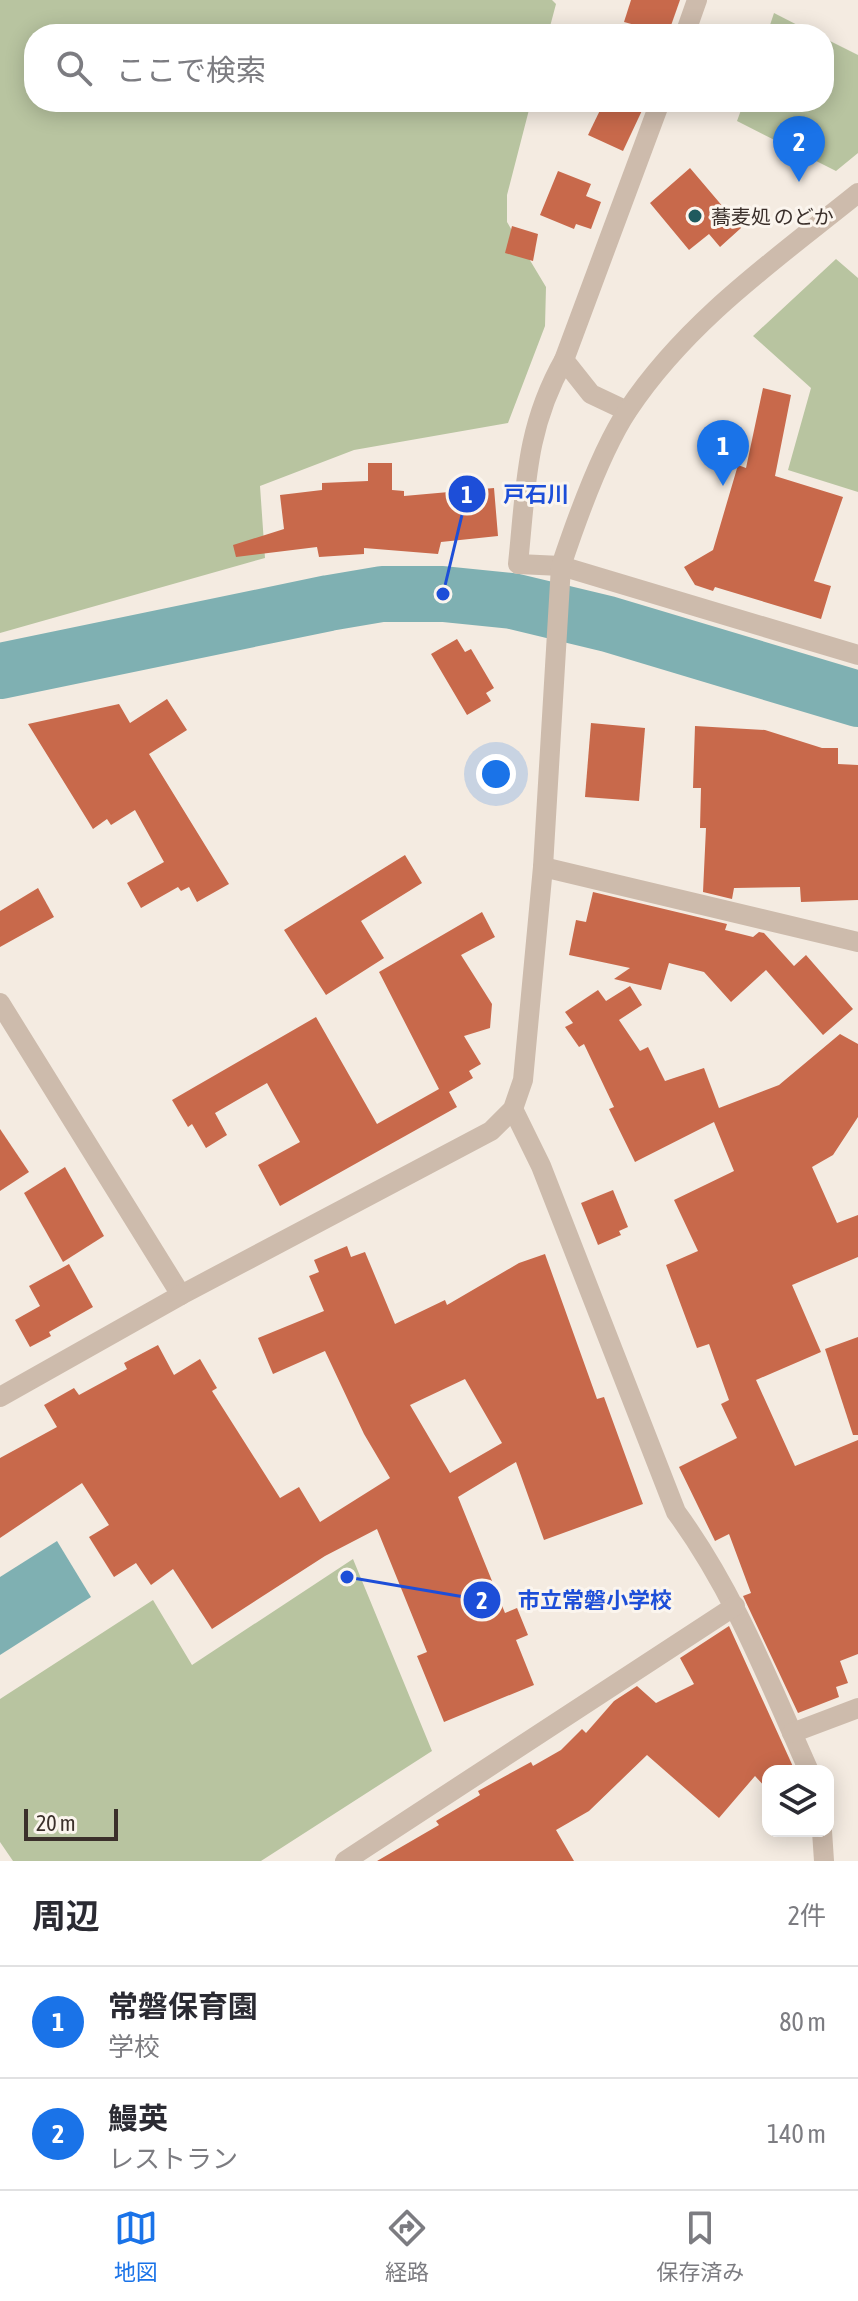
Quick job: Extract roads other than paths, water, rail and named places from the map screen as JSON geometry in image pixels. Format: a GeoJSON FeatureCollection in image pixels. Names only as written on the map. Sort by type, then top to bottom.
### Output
{"type":"FeatureCollection","features":[{"type":"Feature","properties":{"kind":"street"},"geometry":{"type":"LineString","coordinates":[[689,24],[697,0]]}},
{"type":"Feature","properties":{"kind":"street"},"geometry":{"type":"LineString","coordinates":[[656,112],[564,360],[543,396],[533,431],[518,564],[858,655]]}},
{"type":"Feature","properties":{"kind":"street"},"geometry":{"type":"LineString","coordinates":[[0,1397],[181,1295],[491,1131],[513,1109],[523,1080],[543,867],[561,574],[575,524],[627,411],[666,360],[703,321],[858,193]]}},
{"type":"Feature","properties":{"kind":"street"},"geometry":{"type":"LineString","coordinates":[[564,360],[591,394],[627,411]]}},
{"type":"Feature","properties":{"kind":"street"},"geometry":{"type":"LineString","coordinates":[[543,867],[858,942]]}},
{"type":"Feature","properties":{"kind":"street"},"geometry":{"type":"LineString","coordinates":[[0,1003],[181,1295]]}},
{"type":"Feature","properties":{"kind":"street"},"geometry":{"type":"LineString","coordinates":[[513,1109],[541,1166],[676,1512],[708,1555],[735,1606],[806,1765]]}},
{"type":"Feature","properties":{"kind":"street"},"geometry":{"type":"LineString","coordinates":[[345,1861],[735,1606]]}},
{"type":"Feature","properties":{"kind":"street"},"geometry":{"type":"LineString","coordinates":[[792,1733],[858,1708]]}},
{"type":"Feature","properties":{"kind":"street"},"geometry":{"type":"LineString","coordinates":[[822,1837],[824,1861]]}},
{"type":"Feature","properties":{"kind":"water"},"geometry":{"type":"Polygon","coordinates":[[[57,1541],[91,1597],[0,1655],[0,1577],[57,1541]]]}},
{"type":"Feature","properties":{"kind":"waterway"},"geometry":{"type":"LineString","coordinates":[[0,671],[329,603],[382,594],[443,594],[512,601],[608,624],[858,699]]}},
{"type":"Feature","properties":{"kind":"place","name":"鰻英"},"geometry":{"type":"Point","coordinates":[799,182]}},
{"type":"Feature","properties":{"kind":"place","name":"蕎麦処 のどか"},"geometry":{"type":"Point","coordinates":[695,216]}},
{"type":"Feature","properties":{"kind":"place","name":"常磐保育園"},"geometry":{"type":"Point","coordinates":[723,486]}},
{"type":"Feature","properties":{"kind":"place","name":"戸石川"},"geometry":{"type":"Point","coordinates":[443,594]}},
{"type":"Feature","properties":{"kind":"place","name":"市立常磐小学校"},"geometry":{"type":"Point","coordinates":[347,1577]}}]}
